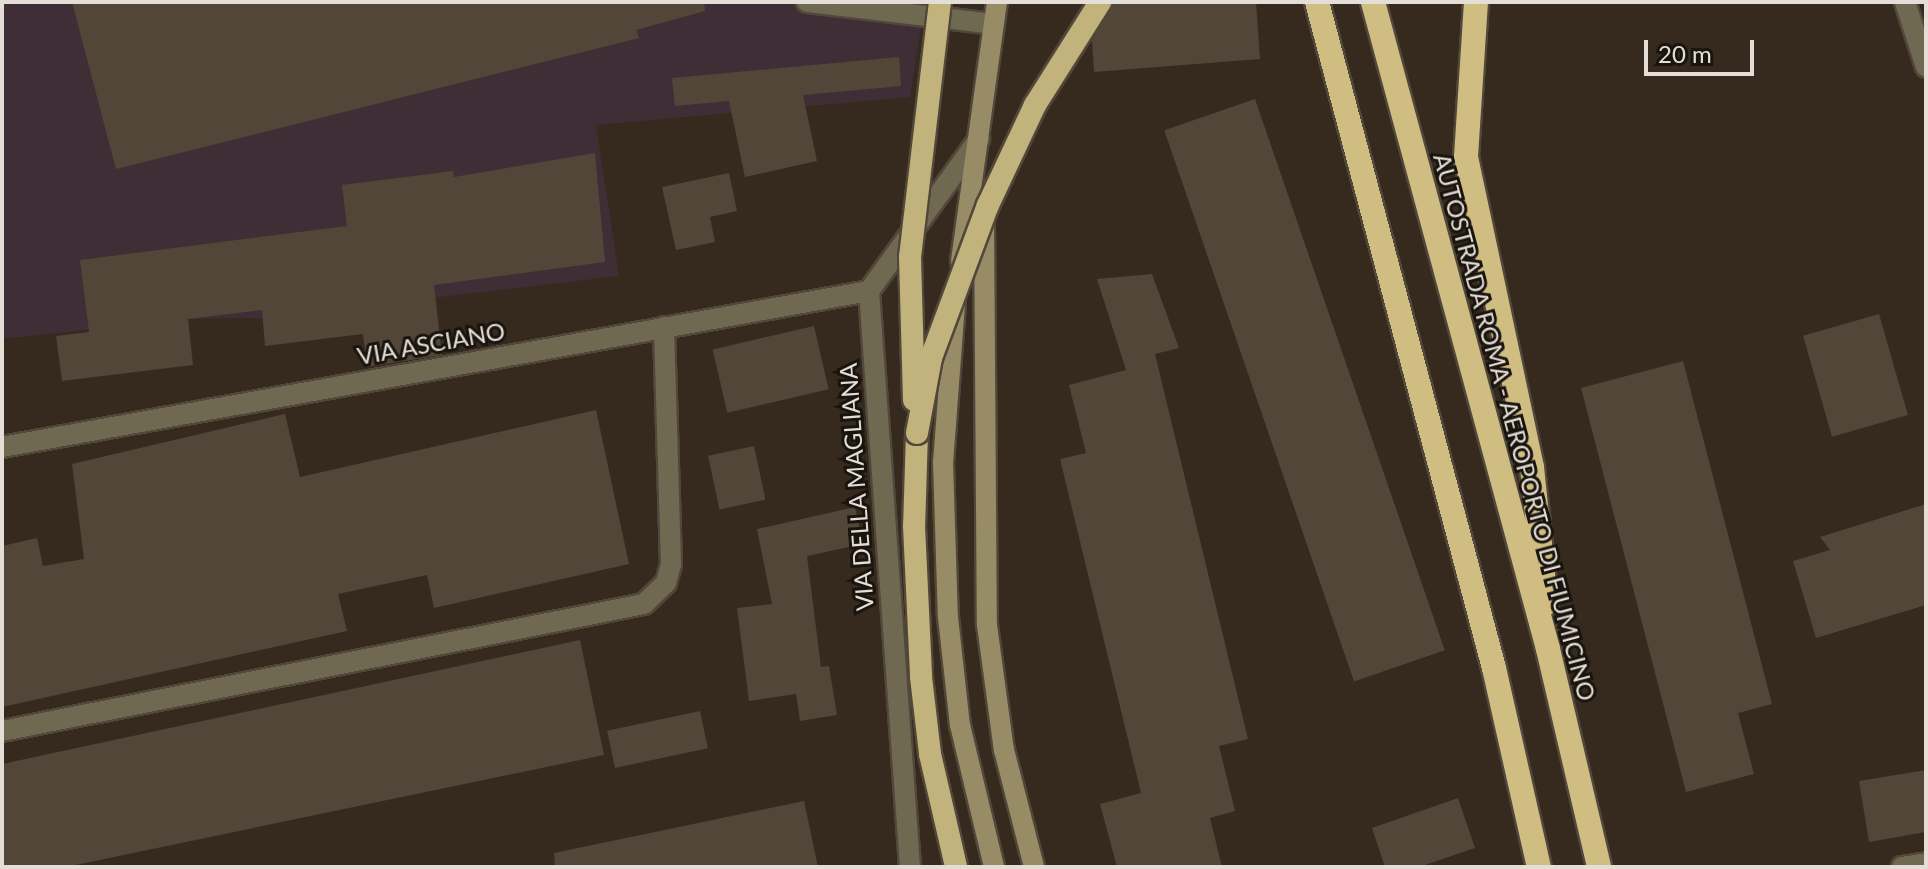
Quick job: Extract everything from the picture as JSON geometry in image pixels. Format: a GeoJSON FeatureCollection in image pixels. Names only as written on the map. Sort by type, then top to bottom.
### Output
{"type":"FeatureCollection","features":[{"type":"Feature","properties":{"kind":"highway"},"geometry":{"type":"LineString","coordinates":[[940,2],[910,257],[917,433],[914,526],[921,677],[956,867]]}},
{"type":"Feature","properties":{"kind":"highway"},"geometry":{"type":"LineString","coordinates":[[917,433],[931,358],[988,205],[1035,105],[1100,2]]}},
{"type":"Feature","properties":{"kind":"highway"},"geometry":{"type":"LineString","coordinates":[[1317,2],[1494,668],[1539,867]]}},
{"type":"Feature","properties":{"kind":"highway","name":"AUTOSTRADA ROMA - AEROPORTO DI FIUMICINO"},"geometry":{"type":"LineString","coordinates":[[1373,2],[1548,649],[1599,867]]}},
{"type":"Feature","properties":{"kind":"highway"},"geometry":{"type":"LineString","coordinates":[[1476,2],[1466,157],[1532,467],[1548,649]]}},
{"type":"Feature","properties":{"kind":"main road"},"geometry":{"type":"LineString","coordinates":[[994,867],[956,700],[943,494],[957,290],[997,2]]}},
{"type":"Feature","properties":{"kind":"main road"},"geometry":{"type":"LineString","coordinates":[[979,139],[988,295],[987,625],[1004,750],[1034,867]]}},
{"type":"Feature","properties":{"kind":"street"},"geometry":{"type":"LineString","coordinates":[[807,2],[994,24]]}},
{"type":"Feature","properties":{"kind":"street"},"geometry":{"type":"LineString","coordinates":[[1905,2],[1926,67]]}},
{"type":"Feature","properties":{"kind":"street"},"geometry":{"type":"LineString","coordinates":[[869,291],[979,139]]}},
{"type":"Feature","properties":{"kind":"street","name":"VIA ASCIANO"},"geometry":{"type":"LineString","coordinates":[[2,447],[869,291]]}},
{"type":"Feature","properties":{"kind":"street","name":"VIA DELLA MAGLIANA"},"geometry":{"type":"LineString","coordinates":[[869,291],[910,867]]}},
{"type":"Feature","properties":{"kind":"street"},"geometry":{"type":"LineString","coordinates":[[2,731],[644,604],[666,583],[671,564],[664,327]]}},
{"type":"Feature","properties":{"kind":"street"},"geometry":{"type":"LineString","coordinates":[[1902,867],[1926,863]]}},
{"type":"Feature","properties":{"kind":"shaded area"},"geometry":{"type":"Polygon","coordinates":[[[2,2],[925,2],[910,97],[596,125],[619,276],[262,318],[188,319],[2,339],[2,2]]]}},
{"type":"Feature","properties":{"kind":"building"},"geometry":{"type":"Polygon","coordinates":[[[72,2],[704,2],[705,11],[636,30],[639,38],[116,169],[72,2]]]}},
{"type":"Feature","properties":{"kind":"building"},"geometry":{"type":"Polygon","coordinates":[[[1114,2],[1256,2],[1260,59],[1094,72],[1092,41],[1114,2]]]}},
{"type":"Feature","properties":{"kind":"building"},"geometry":{"type":"Polygon","coordinates":[[[899,57],[901,86],[803,95],[817,161],[745,177],[729,101],[675,106],[672,78],[899,57]]]}},
{"type":"Feature","properties":{"kind":"building"},"geometry":{"type":"Polygon","coordinates":[[[1255,99],[1445,650],[1354,681],[1164,130],[1255,99]]]}},
{"type":"Feature","properties":{"kind":"building"},"geometry":{"type":"Polygon","coordinates":[[[595,153],[605,262],[434,285],[442,355],[367,367],[363,334],[265,346],[262,310],[188,319],[193,365],[62,381],[56,336],[89,332],[80,260],[347,226],[342,185],[453,171],[454,177],[595,153]]]}},
{"type":"Feature","properties":{"kind":"building"},"geometry":{"type":"Polygon","coordinates":[[[729,173],[737,211],[710,217],[715,242],[676,250],[662,187],[729,173]]]}},
{"type":"Feature","properties":{"kind":"building"},"geometry":{"type":"Polygon","coordinates":[[[1152,274],[1179,348],[1155,354],[1248,739],[1219,746],[1235,811],[1210,818],[1222,867],[1117,867],[1100,804],[1141,793],[1060,459],[1086,453],[1069,385],[1126,370],[1097,279],[1152,274]]]}},
{"type":"Feature","properties":{"kind":"building"},"geometry":{"type":"Polygon","coordinates":[[[1879,314],[1908,415],[1832,437],[1803,336],[1879,314]]]}},
{"type":"Feature","properties":{"kind":"building"},"geometry":{"type":"Polygon","coordinates":[[[814,326],[829,389],[727,413],[713,349],[814,326]]]}},
{"type":"Feature","properties":{"kind":"building"},"geometry":{"type":"Polygon","coordinates":[[[1683,361],[1772,704],[1738,713],[1754,774],[1686,792],[1581,388],[1683,361]]]}},
{"type":"Feature","properties":{"kind":"building"},"geometry":{"type":"Polygon","coordinates":[[[596,410],[629,564],[434,608],[427,575],[338,594],[347,631],[2,707],[2,546],[37,538],[43,566],[84,559],[72,464],[285,414],[300,477],[596,410]]]}},
{"type":"Feature","properties":{"kind":"building"},"geometry":{"type":"Polygon","coordinates":[[[754,446],[765,500],[719,510],[708,456],[754,446]]]}},
{"type":"Feature","properties":{"kind":"building"},"geometry":{"type":"Polygon","coordinates":[[[1926,504],[1926,605],[1816,638],[1793,561],[1830,550],[1820,537],[1926,504]]]}},
{"type":"Feature","properties":{"kind":"building"},"geometry":{"type":"Polygon","coordinates":[[[855,507],[863,544],[807,556],[821,667],[829,666],[837,715],[800,721],[796,694],[749,701],[737,608],[772,604],[757,529],[855,507]]]}},
{"type":"Feature","properties":{"kind":"building"},"geometry":{"type":"Polygon","coordinates":[[[580,640],[604,755],[66,867],[2,867],[2,764],[580,640]]]}},
{"type":"Feature","properties":{"kind":"building"},"geometry":{"type":"Polygon","coordinates":[[[700,711],[708,748],[615,768],[607,731],[700,711]]]}},
{"type":"Feature","properties":{"kind":"building"},"geometry":{"type":"Polygon","coordinates":[[[1926,770],[1926,832],[1869,842],[1859,781],[1926,770]]]}},
{"type":"Feature","properties":{"kind":"building"},"geometry":{"type":"Polygon","coordinates":[[[1458,798],[1475,848],[1419,867],[1385,867],[1372,828],[1458,798]]]}},
{"type":"Feature","properties":{"kind":"building"},"geometry":{"type":"Polygon","coordinates":[[[804,801],[818,867],[555,867],[554,853],[804,801]]]}}]}
